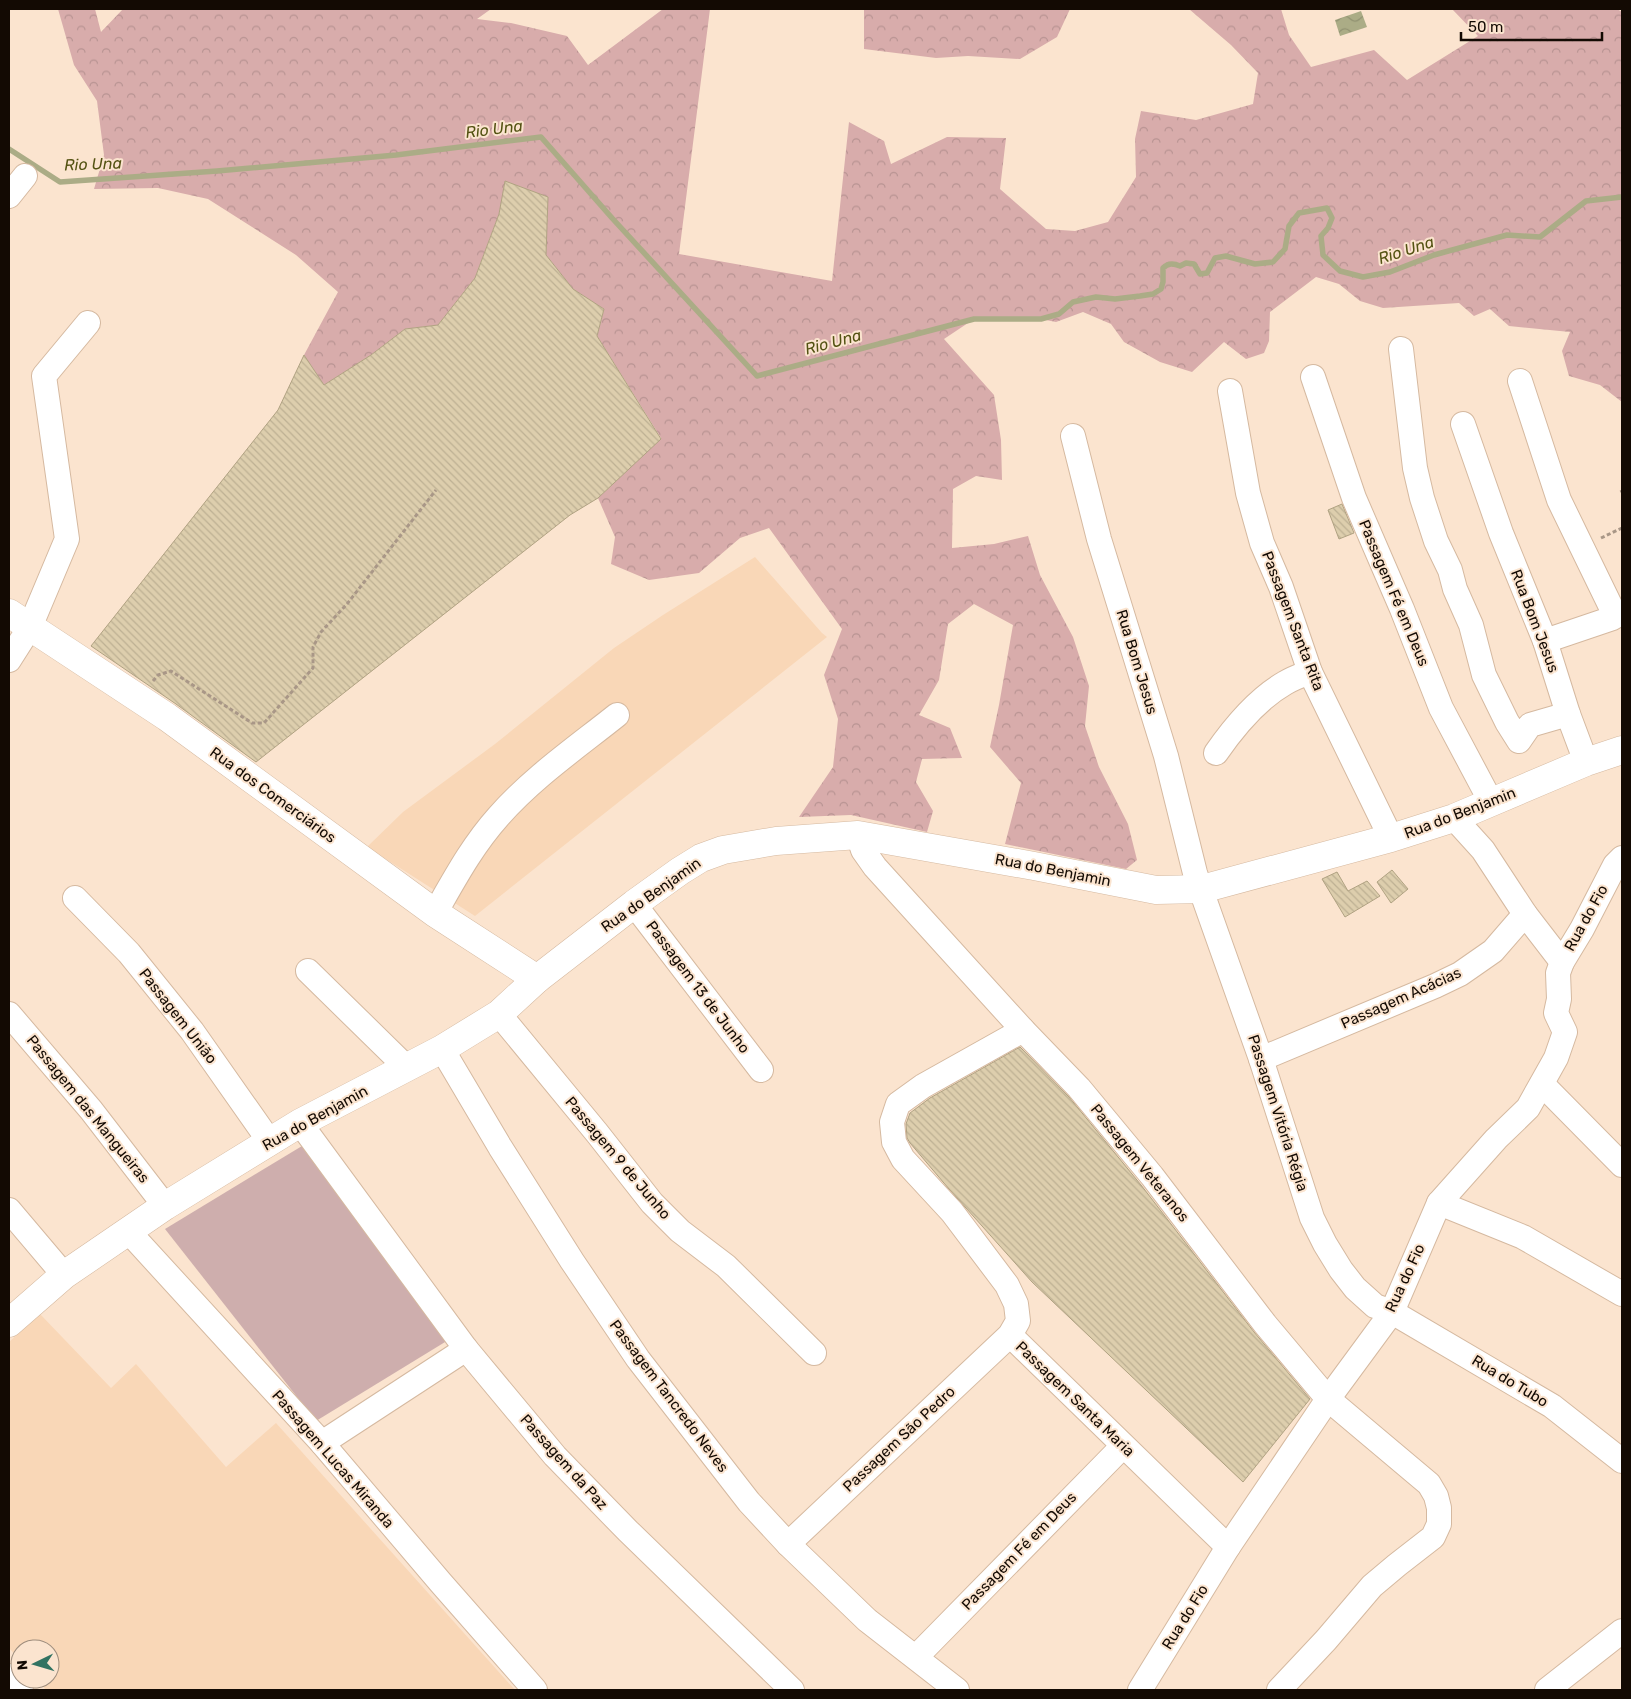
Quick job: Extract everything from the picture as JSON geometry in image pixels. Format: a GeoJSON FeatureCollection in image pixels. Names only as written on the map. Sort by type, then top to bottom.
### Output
{"type":"FeatureCollection","features":[{"type":"Feature","properties":{"kind":"main road","name":"Rua dos Comerciários"},"geometry":{"type":"LineString","coordinates":[[19,620],[167,717],[435,913],[537,979]]}},
{"type":"Feature","properties":{"kind":"main road","name":"Rua do Benjamin"},"geometry":{"type":"LineString","coordinates":[[9,1323],[64,1275],[165,1206],[300,1123],[442,1049],[499,1014],[537,979],[634,904],[701,858],[723,850],[776,841],[858,835],[1156,890],[1202,889],[1391,838],[1454,818],[1586,762],[1622,750]]}},
{"type":"Feature","properties":{"kind":"street"},"geometry":{"type":"LineString","coordinates":[[9,196],[25,176]]}},
{"type":"Feature","properties":{"kind":"street"},"geometry":{"type":"LineString","coordinates":[[9,660],[19,620],[67,539],[44,376],[88,323]]}},
{"type":"Feature","properties":{"kind":"street"},"geometry":{"type":"LineString","coordinates":[[1401,349],[1415,468],[1422,498],[1436,540],[1450,570],[1455,589],[1471,625],[1484,674],[1507,722],[1519,741],[1530,725],[1568,714]]}},
{"type":"Feature","properties":{"kind":"street","name":"Passagem Fé em Deus"},"geometry":{"type":"LineString","coordinates":[[1312,377],[1354,498],[1402,609],[1441,708],[1492,802]]}},
{"type":"Feature","properties":{"kind":"street"},"geometry":{"type":"LineString","coordinates":[[1520,381],[1559,500],[1611,607],[1613,618],[1546,641]]}},
{"type":"Feature","properties":{"kind":"street","name":"Passagem Santa Rita"},"geometry":{"type":"LineString","coordinates":[[1230,391],[1248,493],[1262,542],[1281,587],[1310,672],[1391,838]]}},
{"type":"Feature","properties":{"kind":"street","name":"Rua Bom Jesus"},"geometry":{"type":"LineString","coordinates":[[1464,424],[1501,533],[1546,641],[1568,714],[1586,762]]}},
{"type":"Feature","properties":{"kind":"street","name":"Rua Bom Jesus"},"geometry":{"type":"LineString","coordinates":[[1073,436],[1099,539],[1166,756],[1195,873],[1202,889]]}},
{"type":"Feature","properties":{"kind":"street"},"geometry":{"type":"LineString","coordinates":[[1216,753],[1229,733],[1262,700],[1284,683],[1310,672]]}},
{"type":"Feature","properties":{"kind":"street"},"geometry":{"type":"LineString","coordinates":[[435,913],[471,851],[498,817],[530,786],[617,715]]}},
{"type":"Feature","properties":{"kind":"street"},"geometry":{"type":"LineString","coordinates":[[1454,818],[1483,850],[1525,914],[1562,962]]}},
{"type":"Feature","properties":{"kind":"street","name":"Passagem Veteranos"},"geometry":{"type":"LineString","coordinates":[[858,835],[864,850],[875,867],[1023,1030],[1079,1088],[1152,1176],[1265,1324],[1328,1399],[1429,1484],[1436,1496],[1439,1508],[1438,1524],[1432,1538],[1372,1586],[1326,1640],[1279,1690]]}},
{"type":"Feature","properties":{"kind":"street","name":"Rua do Fio"},"geometry":{"type":"LineString","coordinates":[[1140,1690],[1228,1547],[1328,1399],[1392,1312],[1439,1203],[1496,1138],[1528,1108],[1542,1084],[1556,1058],[1565,1032],[1556,1013],[1559,999],[1558,974],[1562,962],[1582,929],[1615,866],[1622,858]]}},
{"type":"Feature","properties":{"kind":"street","name":"Passagem Vitória Régia"},"geometry":{"type":"LineString","coordinates":[[1202,889],[1261,1059],[1312,1218],[1341,1270],[1356,1288],[1375,1306],[1392,1312]]}},
{"type":"Feature","properties":{"kind":"street","name":"Passagem União"},"geometry":{"type":"LineString","coordinates":[[75,898],[129,953],[192,1031],[270,1142]]}},
{"type":"Feature","properties":{"kind":"street","name":"Passagem 13 de Junho"},"geometry":{"type":"LineString","coordinates":[[634,904],[761,1070]]}},
{"type":"Feature","properties":{"kind":"street","name":"Passagem Acácias"},"geometry":{"type":"LineString","coordinates":[[1261,1059],[1460,974],[1493,951],[1525,914]]}},
{"type":"Feature","properties":{"kind":"street"},"geometry":{"type":"LineString","coordinates":[[308,971],[407,1068]]}},
{"type":"Feature","properties":{"kind":"street","name":"Passagem das Mangueiras"},"geometry":{"type":"LineString","coordinates":[[9,1014],[91,1110],[165,1206]]}},
{"type":"Feature","properties":{"kind":"street","name":"Passagem 9 de Junho"},"geometry":{"type":"LineString","coordinates":[[499,1014],[620,1161],[652,1203],[680,1231],[726,1266],[814,1353]]}},
{"type":"Feature","properties":{"kind":"street","name":"Passagem Santa Maria"},"geometry":{"type":"LineString","coordinates":[[1023,1030],[922,1086],[898,1104],[892,1122],[894,1142],[903,1159],[952,1212],[1007,1285],[1016,1304],[1018,1321],[1010,1335],[1228,1547]]}},
{"type":"Feature","properties":{"kind":"street","name":"Passagem Tancredo Neves"},"geometry":{"type":"LineString","coordinates":[[442,1049],[500,1147],[572,1261],[638,1359],[749,1502],[788,1544],[867,1620],[957,1690]]}},
{"type":"Feature","properties":{"kind":"street"},"geometry":{"type":"LineString","coordinates":[[1542,1084],[1622,1165]]}},
{"type":"Feature","properties":{"kind":"street","name":"Passagem da Paz"},"geometry":{"type":"LineString","coordinates":[[300,1123],[466,1349],[555,1456],[628,1532],[792,1690]]}},
{"type":"Feature","properties":{"kind":"street"},"geometry":{"type":"LineString","coordinates":[[1439,1203],[1523,1237],[1622,1294]]}},
{"type":"Feature","properties":{"kind":"street"},"geometry":{"type":"LineString","coordinates":[[9,1210],[64,1275]]}},
{"type":"Feature","properties":{"kind":"street","name":"Passagem Lucas Miranda"},"geometry":{"type":"LineString","coordinates":[[128,1231],[322,1443],[535,1690]]}},
{"type":"Feature","properties":{"kind":"street","name":"Rua do Tubo"},"geometry":{"type":"LineString","coordinates":[[1392,1312],[1552,1406],[1622,1461]]}},
{"type":"Feature","properties":{"kind":"street","name":"Passagem São Pedro"},"geometry":{"type":"LineString","coordinates":[[788,1544],[1010,1335]]}},
{"type":"Feature","properties":{"kind":"street"},"geometry":{"type":"LineString","coordinates":[[322,1443],[466,1349]]}},
{"type":"Feature","properties":{"kind":"street","name":"Passagem Fé em Deus"},"geometry":{"type":"LineString","coordinates":[[916,1657],[1123,1446]]}},
{"type":"Feature","properties":{"kind":"street"},"geometry":{"type":"LineString","coordinates":[[1547,1690],[1622,1630]]}},
{"type":"Feature","properties":{"kind":"street"},"geometry":{"type":"LineString","coordinates":[[9,1676],[21,1690]]}},
{"type":"Feature","properties":{"kind":"path"},"geometry":{"type":"LineString","coordinates":[[148,688],[158,675],[171,671],[252,723],[264,723],[313,668],[314,647],[321,632],[347,604],[436,490]]}},
{"type":"Feature","properties":{"kind":"shaded area"},"geometry":{"type":"Polygon","coordinates":[[[755,557],[827,637],[475,916],[367,847],[403,812],[495,744],[614,648],[755,557]]]}},
{"type":"Feature","properties":{"kind":"shaded area"},"geometry":{"type":"Polygon","coordinates":[[[302,1146],[450,1339],[316,1421],[165,1229],[302,1146]]]}},
{"type":"Feature","properties":{"kind":"shaded area"},"geometry":{"type":"Polygon","coordinates":[[[40,1314],[111,1388],[136,1364],[226,1467],[276,1423],[515,1690],[46,1690],[60,1689],[60,1639],[10,1639],[9,1648],[9,1342],[40,1314]]]}},
{"type":"Feature","properties":{"kind":"green space"},"geometry":{"type":"Polygon","coordinates":[[[58,9],[95,9],[101,32],[123,9],[491,9],[477,19],[511,23],[567,36],[588,65],[663,9],[710,9],[679,254],[832,281],[849,122],[884,141],[891,164],[947,137],[1006,138],[1000,189],[1046,229],[1075,231],[1108,222],[1136,177],[1135,139],[1141,111],[1196,120],[1253,104],[1258,73],[1231,45],[1189,9],[1281,9],[1289,35],[1311,67],[1374,50],[1407,80],[1478,36],[1452,9],[1617,9],[1622,12],[1622,402],[1600,385],[1569,376],[1562,351],[1570,332],[1509,326],[1490,309],[1474,316],[1459,303],[1383,308],[1360,301],[1339,284],[1316,277],[1270,312],[1269,341],[1264,353],[1246,359],[1224,342],[1192,372],[1160,362],[1124,342],[1111,324],[1083,312],[1056,322],[1041,319],[974,319],[944,339],[994,395],[1001,440],[1002,480],[976,476],[953,489],[952,548],[994,544],[1028,536],[1040,575],[1073,637],[1089,686],[1085,726],[1099,767],[1128,824],[1137,860],[1126,869],[1005,844],[1021,783],[990,747],[1013,625],[974,604],[948,624],[939,680],[919,715],[950,728],[962,758],[922,759],[916,782],[933,811],[927,832],[851,815],[799,817],[833,767],[838,719],[824,675],[842,629],[769,528],[740,538],[699,573],[649,580],[611,564],[615,537],[598,498],[661,438],[597,336],[604,309],[573,289],[546,255],[548,197],[505,182],[499,214],[475,278],[438,325],[405,329],[371,355],[324,385],[304,355],[338,292],[296,255],[208,199],[158,188],[94,189],[104,155],[97,101],[74,65],[58,9]]]}},
{"type":"Feature","properties":{"kind":"green space"},"geometry":{"type":"Polygon","coordinates":[[[864,9],[1070,9],[1057,37],[1020,59],[968,56],[936,58],[864,49],[864,9]]]}},
{"type":"Feature","properties":{"kind":"water"},"geometry":{"type":"Polygon","coordinates":[[[1361,11],[1367,27],[1340,36],[1335,20],[1361,11]]]}},
{"type":"Feature","properties":{"kind":"building"},"geometry":{"type":"Polygon","coordinates":[[[505,181],[548,197],[546,255],[573,289],[604,309],[597,336],[661,439],[598,498],[570,515],[256,762],[91,646],[278,410],[304,355],[324,385],[371,355],[405,329],[438,325],[475,278],[499,214],[505,181]]]}},
{"type":"Feature","properties":{"kind":"building"},"geometry":{"type":"Polygon","coordinates":[[[1342,504],[1354,533],[1339,539],[1328,510],[1342,504]]]}},
{"type":"Feature","properties":{"kind":"building"},"geometry":{"type":"Polygon","coordinates":[[[1392,870],[1408,889],[1391,903],[1377,882],[1392,870]]]}},
{"type":"Feature","properties":{"kind":"building"},"geometry":{"type":"Polygon","coordinates":[[[1337,872],[1348,891],[1367,881],[1380,896],[1345,917],[1322,879],[1337,872]]]}},
{"type":"Feature","properties":{"kind":"building"},"geometry":{"type":"Polygon","coordinates":[[[1020,1047],[1069,1097],[1141,1185],[1254,1332],[1310,1399],[1243,1482],[1032,1282],[949,1189],[907,1138],[906,1124],[910,1113],[930,1098],[1020,1047]]]}},
{"type":"Feature","properties":{"kind":"waterway","name":"Rio Una"},"geometry":{"type":"LineString","coordinates":[[9,149],[60,182],[217,171],[396,155],[541,137],[612,218],[757,376],[974,319],[1041,319],[1059,314],[1073,302],[1096,297],[1115,299],[1153,294],[1161,289],[1163,268],[1169,264],[1180,266],[1186,263],[1194,264],[1200,274],[1207,273],[1215,258],[1226,256],[1255,264],[1273,262],[1285,249],[1289,226],[1299,213],[1327,208],[1332,218],[1328,228],[1321,236],[1323,255],[1340,271],[1363,277],[1390,272],[1434,255],[1507,235],[1540,237],[1586,201],[1622,197]]}}]}
